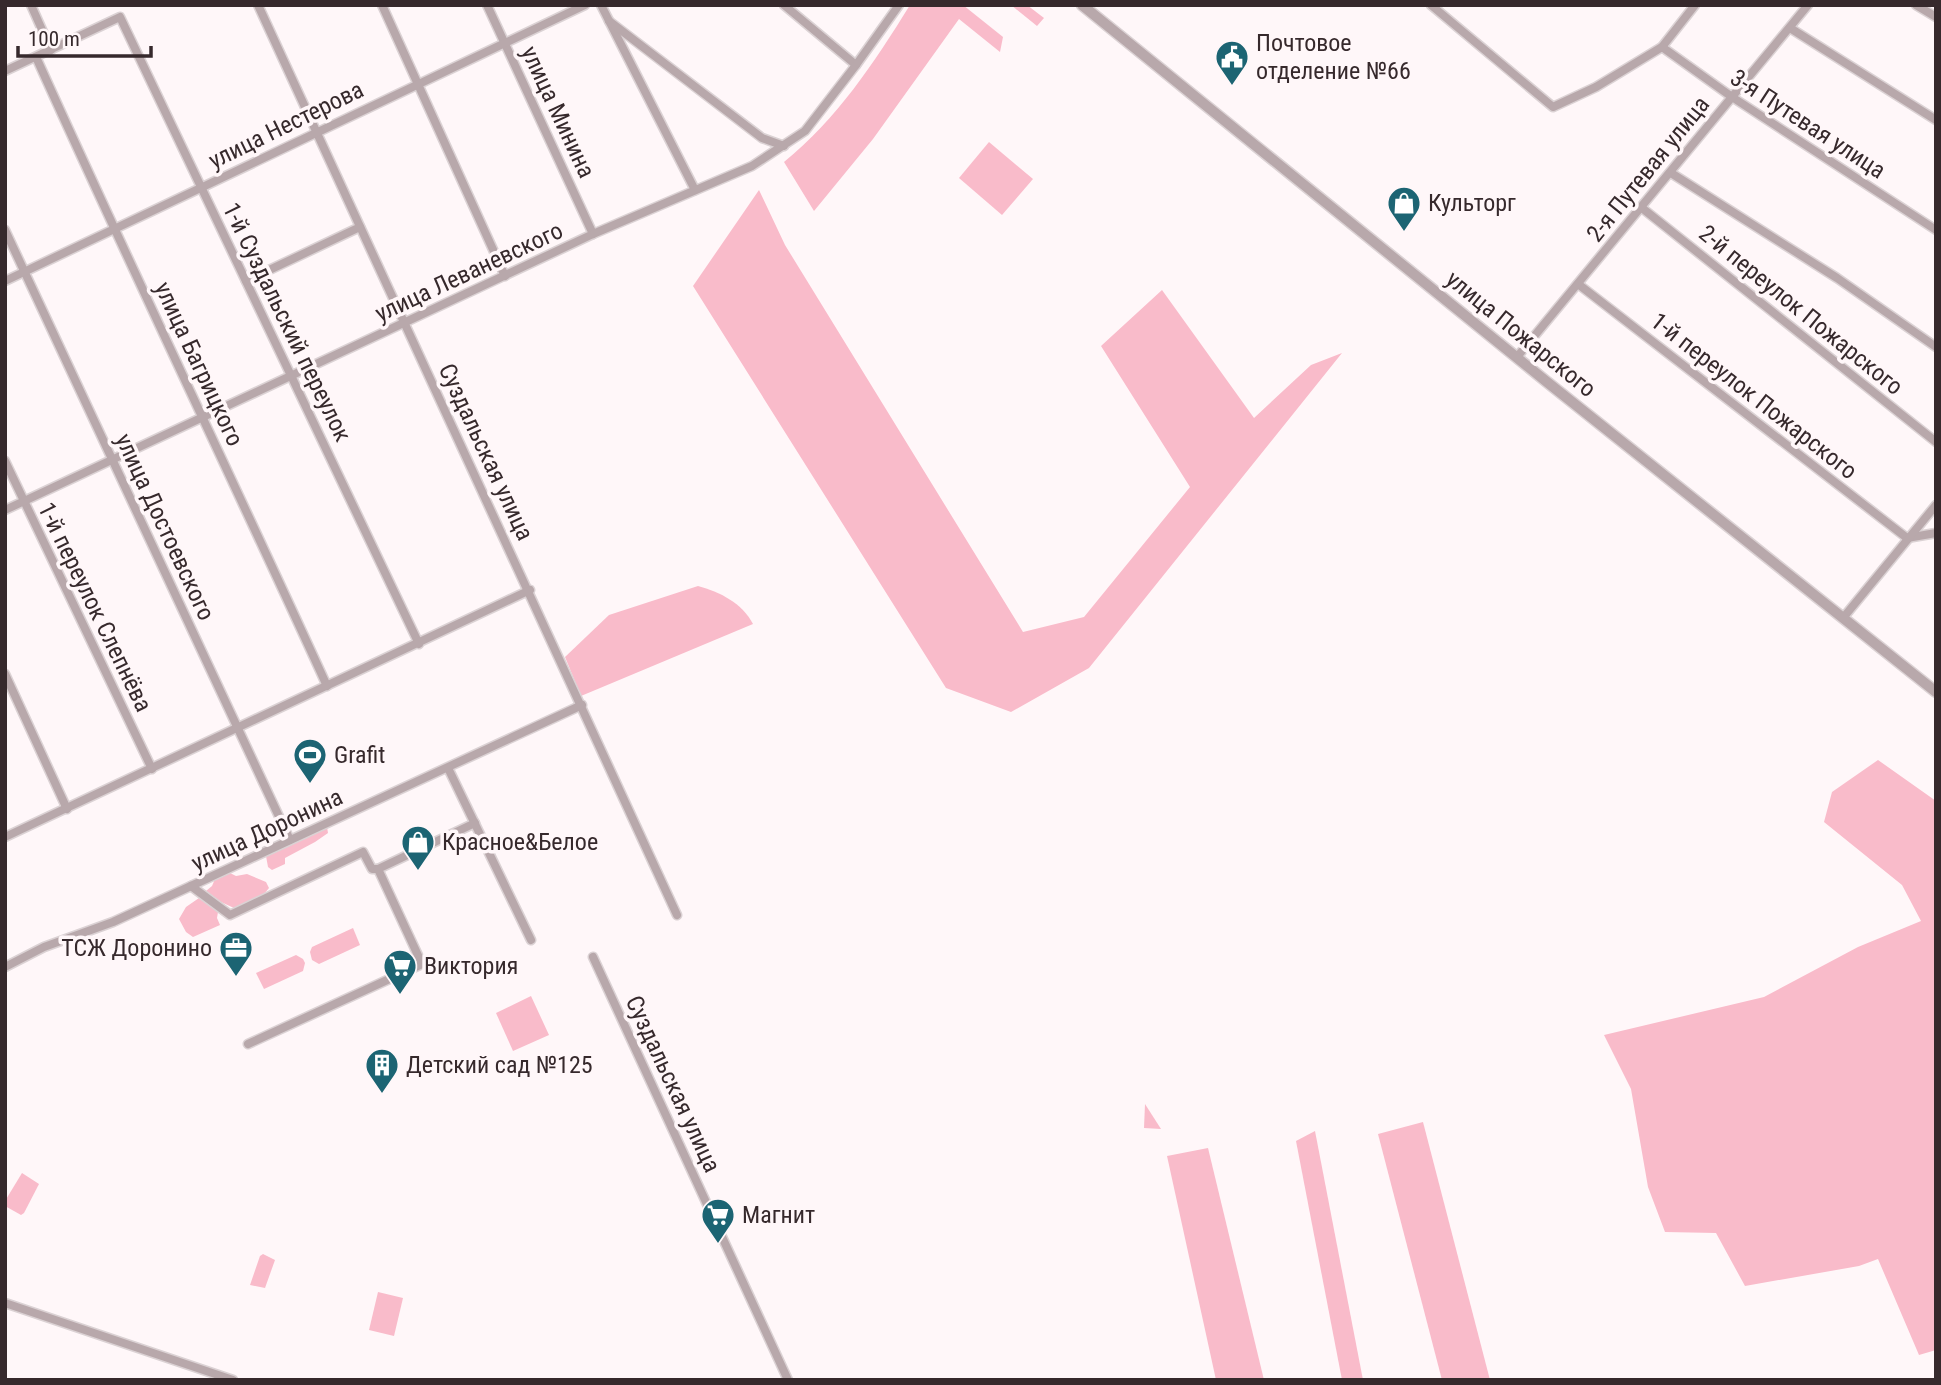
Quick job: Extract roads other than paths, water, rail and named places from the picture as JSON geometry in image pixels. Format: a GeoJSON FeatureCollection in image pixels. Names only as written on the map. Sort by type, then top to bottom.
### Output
{"type":"FeatureCollection","features":[{"type":"Feature","properties":{"kind":"street"},"geometry":{"type":"LineString","coordinates":[[5,71],[51,50],[31,5]]}},
{"type":"Feature","properties":{"kind":"street","name":"Суздальская улица"},"geometry":{"type":"LineString","coordinates":[[258,5],[404,324],[530,590],[677,915]]}},
{"type":"Feature","properties":{"kind":"street"},"geometry":{"type":"LineString","coordinates":[[382,5],[505,275]]}},
{"type":"Feature","properties":{"kind":"street","name":"улица Минина"},"geometry":{"type":"LineString","coordinates":[[487,5],[593,234]]}},
{"type":"Feature","properties":{"kind":"street","name":"улица Нестерова"},"geometry":{"type":"LineString","coordinates":[[5,281],[585,5]]}},
{"type":"Feature","properties":{"kind":"street"},"geometry":{"type":"LineString","coordinates":[[601,5],[695,190]]}},
{"type":"Feature","properties":{"kind":"street"},"geometry":{"type":"LineString","coordinates":[[784,5],[856,65]]}},
{"type":"Feature","properties":{"kind":"street","name":"улица Леваневского"},"geometry":{"type":"LineString","coordinates":[[5,510],[593,234],[752,166],[805,131],[899,5]]}},
{"type":"Feature","properties":{"kind":"street","name":"улица Пожарского"},"geometry":{"type":"LineString","coordinates":[[1082,5],[1517,358],[1843,618],[1934,687]]}},
{"type":"Feature","properties":{"kind":"street"},"geometry":{"type":"LineString","coordinates":[[1431,5],[1553,107],[1596,87],[1662,47],[1695,5]]}},
{"type":"Feature","properties":{"kind":"street","name":"2-я Путевая улица"},"geometry":{"type":"LineString","coordinates":[[1517,358],[1808,5]]}},
{"type":"Feature","properties":{"kind":"street"},"geometry":{"type":"LineString","coordinates":[[1916,5],[1936,18]]}},
{"type":"Feature","properties":{"kind":"street","name":"1-й Суздальский переулок"},"geometry":{"type":"LineString","coordinates":[[51,50],[120,17],[419,644]]}},
{"type":"Feature","properties":{"kind":"street"},"geometry":{"type":"LineString","coordinates":[[609,22],[762,138],[784,146]]}},
{"type":"Feature","properties":{"kind":"street"},"geometry":{"type":"LineString","coordinates":[[1790,28],[1936,120]]}},
{"type":"Feature","properties":{"kind":"street","name":"3-я Путевая улица"},"geometry":{"type":"LineString","coordinates":[[1662,47],[1732,97],[1936,230]]}},
{"type":"Feature","properties":{"kind":"street","name":"улица Багрицкого"},"geometry":{"type":"LineString","coordinates":[[36,57],[113,229],[204,418],[327,686]]}},
{"type":"Feature","properties":{"kind":"street"},"geometry":{"type":"LineString","coordinates":[[1671,173],[1837,278],[1936,347]]}},
{"type":"Feature","properties":{"kind":"street","name":"2-й переулок Пожарского"},"geometry":{"type":"LineString","coordinates":[[1642,208],[1936,442]]}},
{"type":"Feature","properties":{"kind":"street"},"geometry":{"type":"LineString","coordinates":[[246,281],[360,227]]}},
{"type":"Feature","properties":{"kind":"street","name":"улица Достоевского"},"geometry":{"type":"LineString","coordinates":[[5,230],[290,840]]}},
{"type":"Feature","properties":{"kind":"street","name":"1-й переулок Пожарского"},"geometry":{"type":"LineString","coordinates":[[1578,284],[1908,538]]}},
{"type":"Feature","properties":{"kind":"street","name":"1-й переулок Слепнёва"},"geometry":{"type":"LineString","coordinates":[[5,461],[152,769]]}},
{"type":"Feature","properties":{"kind":"street"},"geometry":{"type":"LineString","coordinates":[[1843,618],[1936,505]]}},
{"type":"Feature","properties":{"kind":"street"},"geometry":{"type":"LineString","coordinates":[[1908,538],[1936,533]]}},
{"type":"Feature","properties":{"kind":"street"},"geometry":{"type":"LineString","coordinates":[[5,837],[530,590]]}},
{"type":"Feature","properties":{"kind":"street"},"geometry":{"type":"LineString","coordinates":[[5,674],[67,809]]}},
{"type":"Feature","properties":{"kind":"street","name":"улица Доронина"},"geometry":{"type":"LineString","coordinates":[[5,967],[44,947],[113,922],[582,705]]}},
{"type":"Feature","properties":{"kind":"street"},"geometry":{"type":"LineString","coordinates":[[448,768],[531,940]]}},
{"type":"Feature","properties":{"kind":"street"},"geometry":{"type":"LineString","coordinates":[[191,886],[230,915],[363,852],[372,869],[378,869],[475,823]]}},
{"type":"Feature","properties":{"kind":"street"},"geometry":{"type":"LineString","coordinates":[[248,1044],[422,964],[378,869]]}},
{"type":"Feature","properties":{"kind":"street","name":"Суздальская улица"},"geometry":{"type":"LineString","coordinates":[[593,957],[788,1380]]}},
{"type":"Feature","properties":{"kind":"street"},"geometry":{"type":"LineString","coordinates":[[5,1303],[233,1380]]}},
{"type":"Feature","properties":{"kind":"water"},"geometry":{"type":"Polygon","coordinates":[[[502,492],[517,519],[516,526],[506,517],[499,504],[496,495],[502,492]]]}},
{"type":"Feature","properties":{"kind":"place","name":"Почтовое отделение №66"},"geometry":{"type":"Point","coordinates":[1232,87]}},
{"type":"Feature","properties":{"kind":"place","name":"Культорг"},"geometry":{"type":"Point","coordinates":[1404,233]}},
{"type":"Feature","properties":{"kind":"place","name":"Grafit"},"geometry":{"type":"Point","coordinates":[310,785]}},
{"type":"Feature","properties":{"kind":"place","name":"Красное&Белое"},"geometry":{"type":"Point","coordinates":[418,872]}},
{"type":"Feature","properties":{"kind":"place","name":"ТСЖ Доронино"},"geometry":{"type":"Point","coordinates":[236,978]}},
{"type":"Feature","properties":{"kind":"place","name":"Виктория"},"geometry":{"type":"Point","coordinates":[400,996]}},
{"type":"Feature","properties":{"kind":"place","name":"Детский сад №125"},"geometry":{"type":"Point","coordinates":[382,1095]}},
{"type":"Feature","properties":{"kind":"place","name":"Магнит"},"geometry":{"type":"Point","coordinates":[718,1245]}}]}
